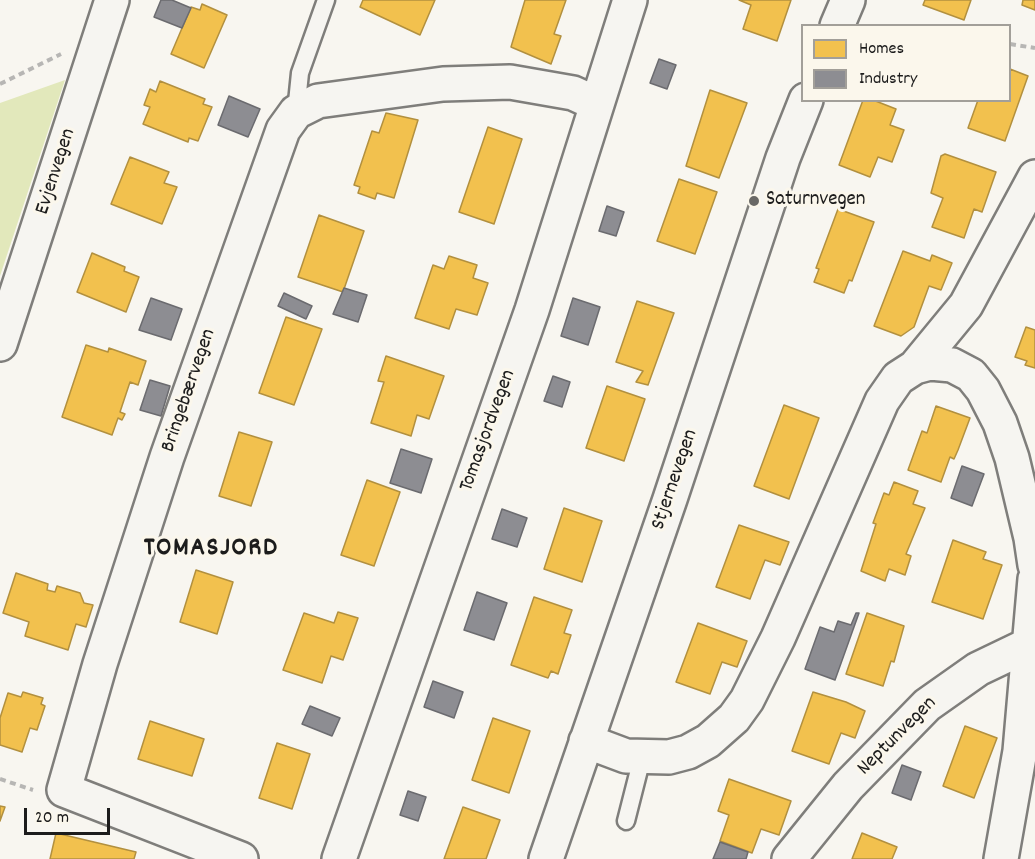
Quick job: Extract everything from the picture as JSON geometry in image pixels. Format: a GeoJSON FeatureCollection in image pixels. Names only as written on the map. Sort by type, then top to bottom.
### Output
{"type":"FeatureCollection","features":[{"type":"Feature","properties":{"kind":"street","name":"Evjenvegen"},"geometry":{"type":"LineString","coordinates":[[0,344],[112,0]]}},
{"type":"Feature","properties":{"kind":"street","name":"Tomasjordvegen"},"geometry":{"type":"LineString","coordinates":[[339,859],[532,310],[630,0]]}},
{"type":"Feature","properties":{"kind":"street"},"geometry":{"type":"LineString","coordinates":[[838,24],[848,0]]}},
{"type":"Feature","properties":{"kind":"street"},"geometry":{"type":"LineString","coordinates":[[296,112],[318,101],[372,92],[477,82],[510,82],[562,91],[597,104]]}},
{"type":"Feature","properties":{"kind":"street","name":"Stjernevegen"},"geometry":{"type":"LineString","coordinates":[[546,859],[783,158],[805,102]]}},
{"type":"Feature","properties":{"kind":"street","name":"Bringebærvegen"},"geometry":{"type":"LineString","coordinates":[[62,794],[100,664],[167,457],[254,207],[283,130],[296,112]]}},
{"type":"Feature","properties":{"kind":"street"},"geometry":{"type":"LineString","coordinates":[[586,741],[618,753],[642,758],[669,757],[698,747],[726,727],[741,709],[778,638],[882,401],[898,378],[915,367],[966,305],[1035,177]]}},
{"type":"Feature","properties":{"kind":"street"},"geometry":{"type":"LineString","coordinates":[[915,367],[930,363],[952,365],[971,375],[983,390],[1000,423],[1012,458],[1035,565],[1020,751],[1001,859]]}},
{"type":"Feature","properties":{"kind":"street","name":"Neptunvegen"},"geometry":{"type":"LineString","coordinates":[[789,859],[848,786],[927,705],[978,669],[1030,644]]}},
{"type":"Feature","properties":{"kind":"street"},"geometry":{"type":"LineString","coordinates":[[62,794],[242,859]]}},
{"type":"Feature","properties":{"kind":"lane"},"geometry":{"type":"LineString","coordinates":[[296,112],[300,73],[326,0]]}},
{"type":"Feature","properties":{"kind":"lane"},"geometry":{"type":"LineString","coordinates":[[626,821],[642,758]]}},
{"type":"Feature","properties":{"kind":"path"},"geometry":{"type":"LineString","coordinates":[[0,84],[101,36]]}},
{"type":"Feature","properties":{"kind":"path"},"geometry":{"type":"LineString","coordinates":[[1011,44],[1035,48]]}},
{"type":"Feature","properties":{"kind":"path"},"geometry":{"type":"LineString","coordinates":[[0,779],[62,794]]}},
{"type":"Feature","properties":{"kind":"green space"},"geometry":{"type":"Polygon","coordinates":[[[65,80],[0,276],[0,103],[65,80]]]}},
{"type":"Feature","properties":{"kind":"building: Homes"},"geometry":{"type":"Polygon","coordinates":[[[363,0],[435,0],[420,35],[360,7],[363,0]]]}},
{"type":"Feature","properties":{"kind":"building: Homes"},"geometry":{"type":"Polygon","coordinates":[[[525,0],[566,0],[554,34],[561,36],[551,64],[511,47],[525,0]]]}},
{"type":"Feature","properties":{"kind":"building: Homes"},"geometry":{"type":"Polygon","coordinates":[[[739,0],[791,0],[777,41],[743,29],[751,5],[739,0]]]}},
{"type":"Feature","properties":{"kind":"building: Homes"},"geometry":{"type":"Polygon","coordinates":[[[925,0],[971,0],[964,20],[923,5],[925,0]]]}},
{"type":"Feature","properties":{"kind":"building: Homes"},"geometry":{"type":"Polygon","coordinates":[[[1023,0],[1035,0],[1035,10],[1022,5],[1023,0]]]}},
{"type":"Feature","properties":{"kind":"building: Homes"},"geometry":{"type":"Polygon","coordinates":[[[202,4],[227,15],[204,68],[171,54],[191,7],[200,10],[202,4]]]}},
{"type":"Feature","properties":{"kind":"building: Homes"},"geometry":{"type":"Polygon","coordinates":[[[1011,69],[1028,76],[1005,141],[968,128],[977,102],[1011,102],[1011,69]]]}},
{"type":"Feature","properties":{"kind":"building: Homes"},"geometry":{"type":"Polygon","coordinates":[[[160,81],[205,99],[203,104],[212,107],[198,141],[189,138],[188,142],[143,124],[150,107],[144,105],[150,89],[156,92],[160,81]]]}},
{"type":"Feature","properties":{"kind":"building: Homes"},"geometry":{"type":"Polygon","coordinates":[[[710,90],[747,103],[719,178],[686,166],[710,90]]]}},
{"type":"Feature","properties":{"kind":"building: Homes"},"geometry":{"type":"Polygon","coordinates":[[[862,102],[878,102],[896,109],[890,125],[904,130],[892,162],[878,157],[870,177],[839,165],[862,102]]]}},
{"type":"Feature","properties":{"kind":"building: Homes"},"geometry":{"type":"Polygon","coordinates":[[[386,113],[418,120],[394,198],[377,193],[375,199],[358,193],[360,187],[354,185],[372,131],[379,133],[386,113]]]}},
{"type":"Feature","properties":{"kind":"building: Homes"},"geometry":{"type":"Polygon","coordinates":[[[488,127],[522,139],[494,224],[459,212],[488,127]]]}},
{"type":"Feature","properties":{"kind":"building: Homes"},"geometry":{"type":"Polygon","coordinates":[[[945,154],[996,172],[982,212],[974,209],[964,238],[932,227],[943,198],[931,193],[941,156],[945,154]]]}},
{"type":"Feature","properties":{"kind":"building: Homes"},"geometry":{"type":"Polygon","coordinates":[[[130,157],[169,172],[164,183],[177,187],[162,224],[111,204],[130,157]]]}},
{"type":"Feature","properties":{"kind":"building: Homes"},"geometry":{"type":"Polygon","coordinates":[[[679,179],[717,192],[695,254],[657,241],[679,179]]]}},
{"type":"Feature","properties":{"kind":"building: Homes"},"geometry":{"type":"Polygon","coordinates":[[[838,209],[874,222],[852,281],[849,280],[844,293],[814,282],[819,269],[816,268],[838,209]]]}},
{"type":"Feature","properties":{"kind":"building: Homes"},"geometry":{"type":"Polygon","coordinates":[[[319,215],[364,231],[343,292],[298,277],[319,215]]]}},
{"type":"Feature","properties":{"kind":"building: Homes"},"geometry":{"type":"Polygon","coordinates":[[[903,251],[930,261],[932,255],[952,263],[941,290],[929,286],[914,327],[901,336],[874,326],[903,251]]]}},
{"type":"Feature","properties":{"kind":"building: Homes"},"geometry":{"type":"Polygon","coordinates":[[[92,253],[125,267],[124,271],[139,277],[126,312],[77,292],[92,253]]]}},
{"type":"Feature","properties":{"kind":"building: Homes"},"geometry":{"type":"Polygon","coordinates":[[[449,256],[477,265],[473,278],[488,283],[477,315],[456,309],[449,329],[415,318],[433,265],[444,269],[449,256]]]}},
{"type":"Feature","properties":{"kind":"building: Homes"},"geometry":{"type":"Polygon","coordinates":[[[637,301],[674,313],[648,385],[636,382],[643,371],[616,362],[637,301]]]}},
{"type":"Feature","properties":{"kind":"building: Homes"},"geometry":{"type":"Polygon","coordinates":[[[286,317],[322,329],[294,405],[259,393],[286,317]]]}},
{"type":"Feature","properties":{"kind":"building: Homes"},"geometry":{"type":"Polygon","coordinates":[[[1026,327],[1035,330],[1035,368],[1025,365],[1027,361],[1015,357],[1026,327]]]}},
{"type":"Feature","properties":{"kind":"building: Homes"},"geometry":{"type":"Polygon","coordinates":[[[86,345],[108,352],[109,348],[146,361],[138,385],[130,382],[120,412],[125,414],[122,420],[118,418],[112,435],[62,417],[86,345]]]}},
{"type":"Feature","properties":{"kind":"building: Homes"},"geometry":{"type":"Polygon","coordinates":[[[386,356],[444,376],[429,419],[417,415],[411,436],[371,423],[384,382],[378,381],[386,356]]]}},
{"type":"Feature","properties":{"kind":"building: Homes"},"geometry":{"type":"Polygon","coordinates":[[[607,386],[645,399],[624,461],[586,448],[607,386]]]}},
{"type":"Feature","properties":{"kind":"building: Homes"},"geometry":{"type":"Polygon","coordinates":[[[784,405],[819,418],[789,499],[754,486],[784,405]]]}},
{"type":"Feature","properties":{"kind":"building: Homes"},"geometry":{"type":"Polygon","coordinates":[[[936,406],[970,418],[954,459],[950,457],[941,482],[908,470],[922,431],[927,433],[936,406]]]}},
{"type":"Feature","properties":{"kind":"building: Homes"},"geometry":{"type":"Polygon","coordinates":[[[239,432],[272,442],[251,506],[219,496],[239,432]]]}},
{"type":"Feature","properties":{"kind":"building: Homes"},"geometry":{"type":"Polygon","coordinates":[[[367,480],[400,492],[374,566],[341,555],[367,480]]]}},
{"type":"Feature","properties":{"kind":"building: Homes"},"geometry":{"type":"Polygon","coordinates":[[[894,482],[918,491],[913,504],[925,508],[906,554],[911,556],[905,575],[889,569],[885,581],[861,571],[876,524],[873,523],[884,493],[889,495],[894,482]]]}},
{"type":"Feature","properties":{"kind":"building: Homes"},"geometry":{"type":"Polygon","coordinates":[[[564,508],[602,521],[582,582],[544,569],[564,508]]]}},
{"type":"Feature","properties":{"kind":"building: Homes"},"geometry":{"type":"Polygon","coordinates":[[[739,525],[789,542],[780,565],[765,560],[750,599],[716,587],[739,525]]]}},
{"type":"Feature","properties":{"kind":"building: Homes"},"geometry":{"type":"Polygon","coordinates":[[[953,540],[986,552],[983,559],[1002,565],[983,619],[932,602],[953,540]]]}},
{"type":"Feature","properties":{"kind":"building: Homes"},"geometry":{"type":"Polygon","coordinates":[[[196,570],[233,582],[217,634],[180,622],[196,570]]]}},
{"type":"Feature","properties":{"kind":"building: Homes"},"geometry":{"type":"Polygon","coordinates":[[[16,573],[48,584],[47,590],[55,592],[57,586],[80,593],[84,603],[93,605],[86,627],[76,624],[68,650],[25,636],[29,622],[3,613],[16,573]]]}},
{"type":"Feature","properties":{"kind":"building: Homes"},"geometry":{"type":"Polygon","coordinates":[[[534,597],[572,610],[564,633],[571,635],[558,674],[551,671],[548,678],[511,665],[534,597]]]}},
{"type":"Feature","properties":{"kind":"building: Homes"},"geometry":{"type":"Polygon","coordinates":[[[338,612],[358,618],[343,660],[331,656],[322,683],[283,670],[304,613],[334,623],[338,612]]]}},
{"type":"Feature","properties":{"kind":"building: Homes"},"geometry":{"type":"Polygon","coordinates":[[[867,613],[904,626],[894,662],[891,661],[883,686],[846,674],[867,613]]]}},
{"type":"Feature","properties":{"kind":"building: Homes"},"geometry":{"type":"Polygon","coordinates":[[[698,623],[747,641],[737,667],[722,662],[710,694],[676,682],[698,623]]]}},
{"type":"Feature","properties":{"kind":"building: Homes"},"geometry":{"type":"Polygon","coordinates":[[[23,692],[43,698],[41,704],[45,706],[37,730],[30,728],[22,752],[0,745],[0,718],[8,693],[21,697],[23,692]]]}},
{"type":"Feature","properties":{"kind":"building: Homes"},"geometry":{"type":"Polygon","coordinates":[[[813,692],[846,702],[865,711],[855,738],[841,733],[829,764],[792,751],[813,692]]]}},
{"type":"Feature","properties":{"kind":"building: Homes"},"geometry":{"type":"Polygon","coordinates":[[[493,718],[530,731],[509,793],[472,780],[493,718]]]}},
{"type":"Feature","properties":{"kind":"building: Homes"},"geometry":{"type":"Polygon","coordinates":[[[150,721],[204,739],[192,776],[138,759],[150,721]]]}},
{"type":"Feature","properties":{"kind":"building: Homes"},"geometry":{"type":"Polygon","coordinates":[[[965,726],[997,738],[974,798],[943,786],[965,726]]]}},
{"type":"Feature","properties":{"kind":"building: Homes"},"geometry":{"type":"Polygon","coordinates":[[[277,743],[310,754],[292,809],[259,798],[277,743]]]}},
{"type":"Feature","properties":{"kind":"building: Homes"},"geometry":{"type":"Polygon","coordinates":[[[729,779],[791,801],[779,835],[761,829],[752,853],[720,841],[729,815],[718,811],[729,779]]]}},
{"type":"Feature","properties":{"kind":"building: Homes"},"geometry":{"type":"Polygon","coordinates":[[[0,806],[5,807],[0,821],[0,806]]]}},
{"type":"Feature","properties":{"kind":"building: Homes"},"geometry":{"type":"Polygon","coordinates":[[[463,807],[500,820],[486,859],[444,859],[463,807]]]}},
{"type":"Feature","properties":{"kind":"building: Homes"},"geometry":{"type":"Polygon","coordinates":[[[56,833],[136,852],[134,859],[50,859],[56,833]]]}},
{"type":"Feature","properties":{"kind":"building: Homes"},"geometry":{"type":"Polygon","coordinates":[[[862,833],[897,847],[892,859],[852,859],[862,833]]]}},
{"type":"Feature","properties":{"kind":"building: Industry"},"geometry":{"type":"Polygon","coordinates":[[[161,0],[172,0],[191,8],[182,28],[154,17],[161,0]]]}},
{"type":"Feature","properties":{"kind":"building: Industry"},"geometry":{"type":"Polygon","coordinates":[[[659,59],[676,65],[667,89],[650,83],[659,59]]]}},
{"type":"Feature","properties":{"kind":"building: Industry"},"geometry":{"type":"Polygon","coordinates":[[[229,96],[260,109],[248,137],[218,125],[229,96]]]}},
{"type":"Feature","properties":{"kind":"building: Industry"},"geometry":{"type":"Polygon","coordinates":[[[607,206],[624,212],[616,236],[599,231],[607,206]]]}},
{"type":"Feature","properties":{"kind":"building: Industry"},"geometry":{"type":"Polygon","coordinates":[[[344,288],[367,295],[358,322],[333,314],[344,288]]]}},
{"type":"Feature","properties":{"kind":"building: Industry"},"geometry":{"type":"Polygon","coordinates":[[[284,293],[312,306],[306,319],[278,306],[284,293]]]}},
{"type":"Feature","properties":{"kind":"building: Industry"},"geometry":{"type":"Polygon","coordinates":[[[151,298],[182,309],[171,340],[139,330],[151,298]]]}},
{"type":"Feature","properties":{"kind":"building: Industry"},"geometry":{"type":"Polygon","coordinates":[[[573,298],[600,307],[588,345],[561,336],[573,298]]]}},
{"type":"Feature","properties":{"kind":"building: Industry"},"geometry":{"type":"Polygon","coordinates":[[[553,376],[570,382],[562,407],[544,401],[553,376]]]}},
{"type":"Feature","properties":{"kind":"building: Industry"},"geometry":{"type":"Polygon","coordinates":[[[150,380],[170,386],[161,416],[140,410],[150,380]]]}},
{"type":"Feature","properties":{"kind":"building: Industry"},"geometry":{"type":"Polygon","coordinates":[[[401,449],[432,459],[421,493],[390,483],[401,449]]]}},
{"type":"Feature","properties":{"kind":"building: Industry"},"geometry":{"type":"Polygon","coordinates":[[[962,466],[984,474],[972,506],[951,498],[962,466]]]}},
{"type":"Feature","properties":{"kind":"building: Industry"},"geometry":{"type":"Polygon","coordinates":[[[502,509],[527,518],[517,547],[492,539],[502,509]]]}},
{"type":"Feature","properties":{"kind":"building: Industry"},"geometry":{"type":"Polygon","coordinates":[[[477,592],[507,603],[494,640],[464,630],[477,592]]]}},
{"type":"Feature","properties":{"kind":"building: Industry"},"geometry":{"type":"Polygon","coordinates":[[[856,613],[859,613],[835,680],[805,669],[820,627],[834,632],[838,621],[851,625],[856,613]]]}},
{"type":"Feature","properties":{"kind":"building: Industry"},"geometry":{"type":"Polygon","coordinates":[[[433,681],[463,692],[454,718],[424,707],[433,681]]]}},
{"type":"Feature","properties":{"kind":"building: Industry"},"geometry":{"type":"Polygon","coordinates":[[[310,706],[340,718],[332,736],[302,724],[310,706]]]}},
{"type":"Feature","properties":{"kind":"building: Industry"},"geometry":{"type":"Polygon","coordinates":[[[902,765],[921,772],[911,800],[892,793],[902,765]]]}},
{"type":"Feature","properties":{"kind":"building: Industry"},"geometry":{"type":"Polygon","coordinates":[[[408,791],[426,797],[418,821],[400,815],[408,791]]]}},
{"type":"Feature","properties":{"kind":"building: Industry"},"geometry":{"type":"Polygon","coordinates":[[[720,842],[748,852],[746,859],[713,859],[720,842]]]}},
{"type":"Feature","properties":{"kind":"place","name":"Saturnvegen"},"geometry":{"type":"Point","coordinates":[754,201]}},
{"type":"Feature","properties":{"kind":"district","name":"TOMASJORD"},"geometry":{"type":"Point","coordinates":[211,550]}}]}
